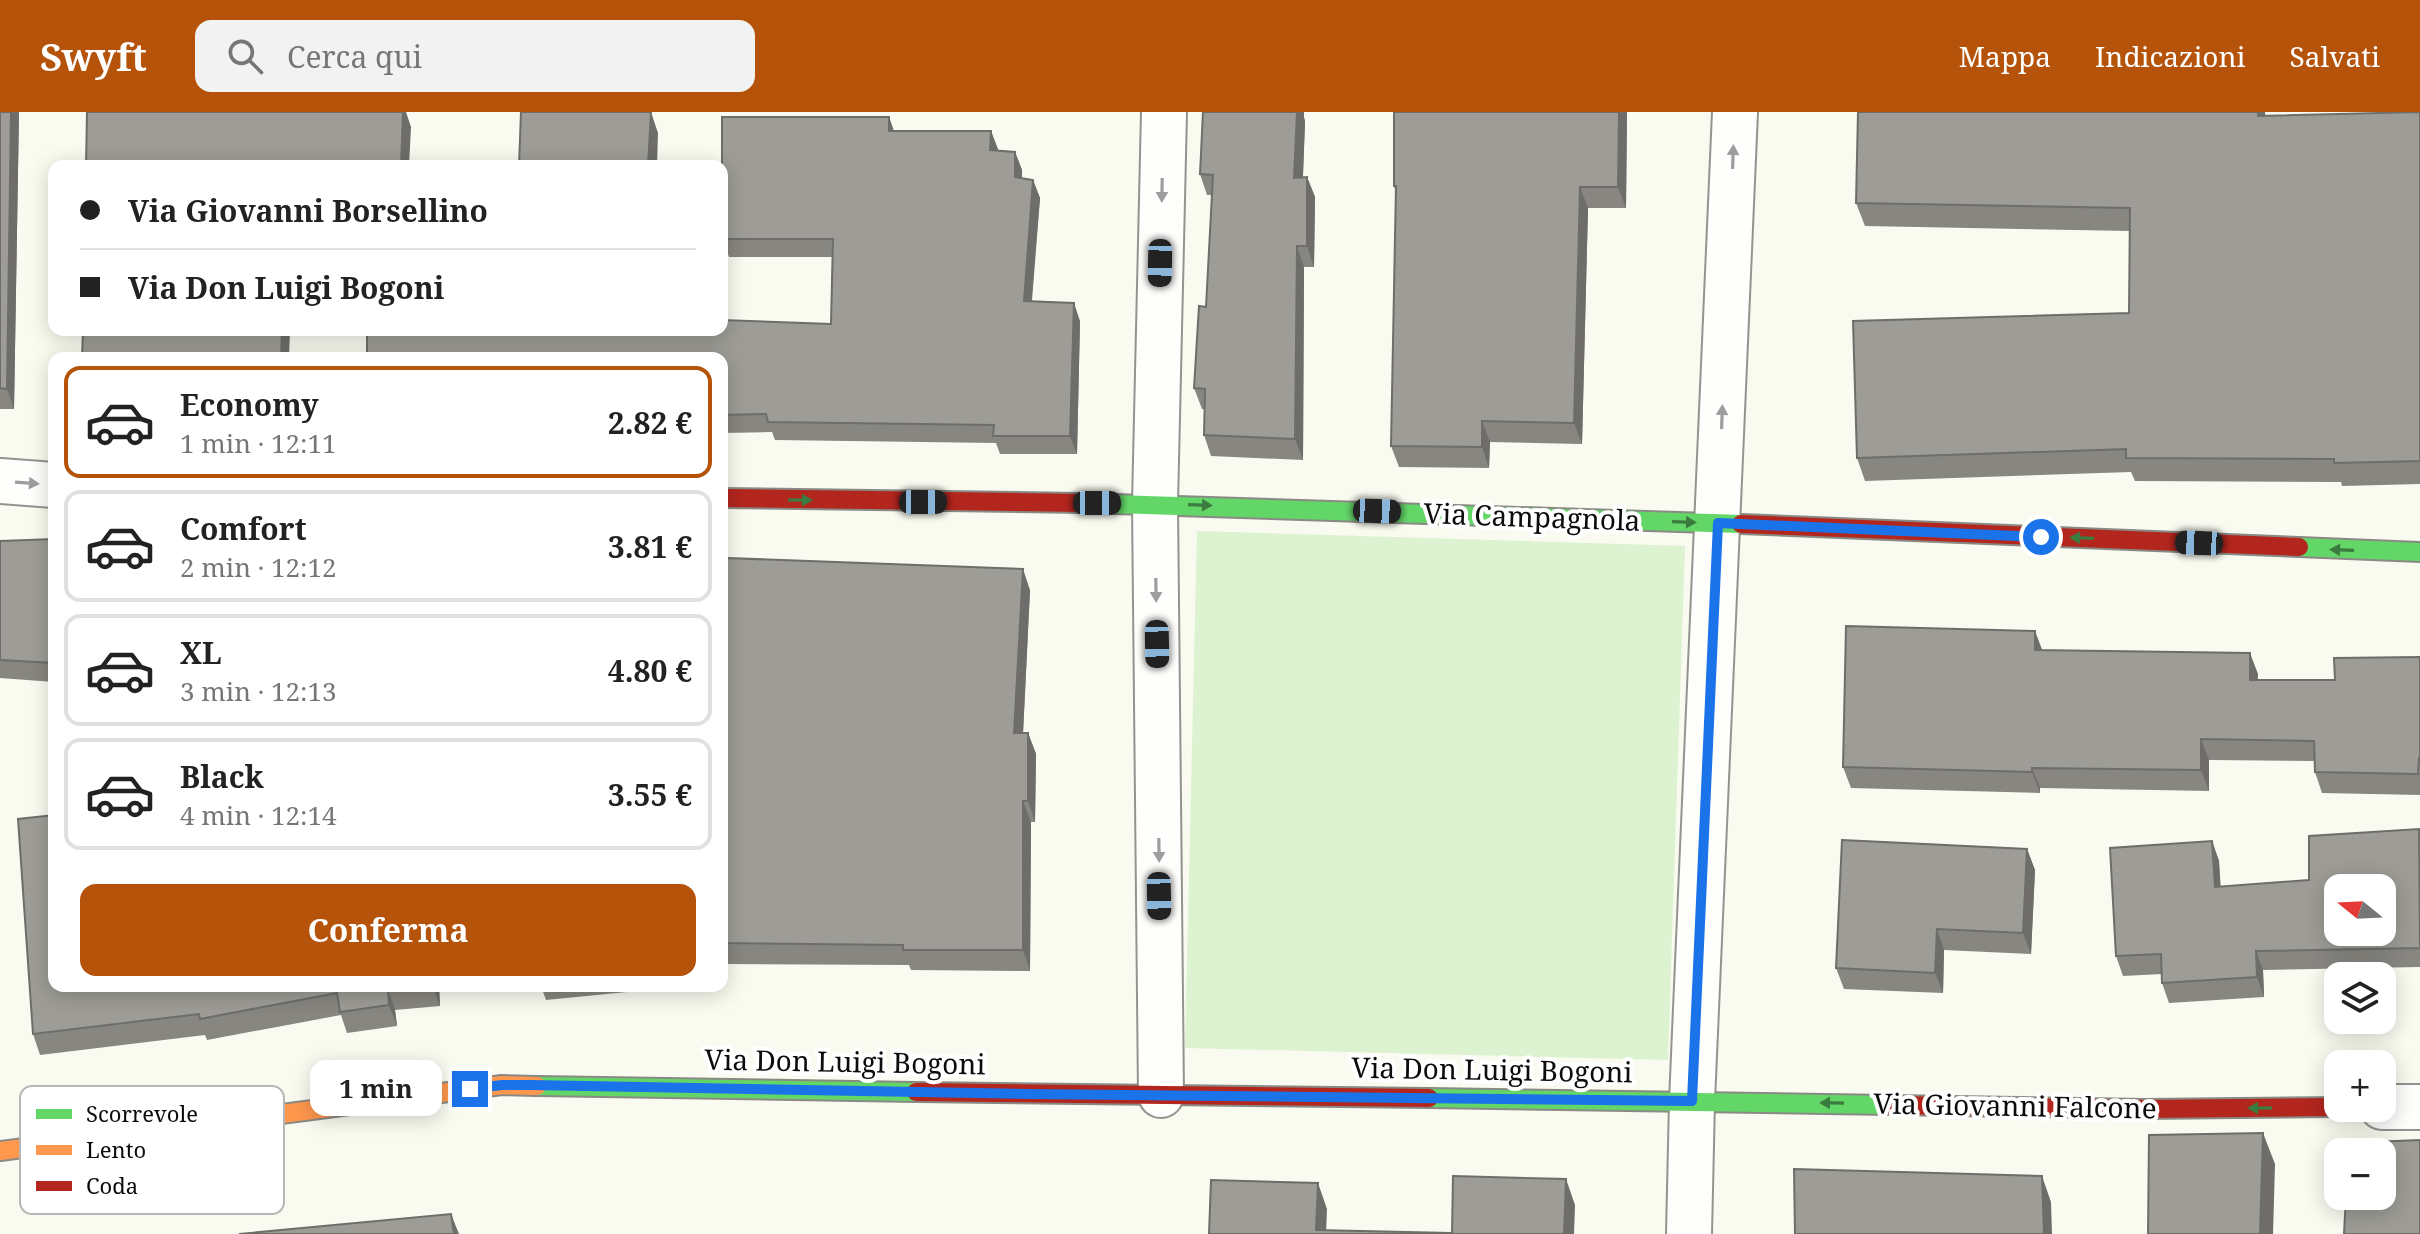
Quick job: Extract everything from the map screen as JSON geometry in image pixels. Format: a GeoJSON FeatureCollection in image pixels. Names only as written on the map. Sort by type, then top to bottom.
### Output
{"type":"FeatureCollection","features":[{"type":"Feature","properties":{"kind":"street"},"geometry":{"type":"LineString","coordinates":[[1161,1095],[1155,504],[1164,112]]}},
{"type":"Feature","properties":{"kind":"street"},"geometry":{"type":"LineString","coordinates":[[1689,1234],[1692,1101],[1735,112]]}},
{"type":"Feature","properties":{"kind":"street"},"geometry":{"type":"LineString","coordinates":[[0,481],[48,485]]}},
{"type":"Feature","properties":{"kind":"street","name":"Via Campagnola"},"geometry":{"type":"LineString","coordinates":[[728,498],[1155,504],[2420,552]]}},
{"type":"Feature","properties":{"kind":"street","name":"Via Don Luigi Bogoni"},"geometry":{"type":"LineString","coordinates":[[284,1114],[502,1085],[1692,1101]]}},
{"type":"Feature","properties":{"kind":"street","name":"Via Giovanni Falcone"},"geometry":{"type":"LineString","coordinates":[[1692,1101],[2144,1109],[2324,1107]]}},
{"type":"Feature","properties":{"kind":"street"},"geometry":{"type":"LineString","coordinates":[[2396,1107],[2420,1107]]}},
{"type":"Feature","properties":{"kind":"street","name":"Via Don Luigi Bogoni"},"geometry":{"type":"LineString","coordinates":[[0,1151],[20,1148]]}},
{"type":"Feature","properties":{"kind":"green space"},"geometry":{"type":"Polygon","coordinates":[[[1197,531],[1685,546],[1668,1060],[1185,1048],[1197,531]]]}},
{"type":"Feature","properties":{"kind":"building"},"geometry":{"type":"Polygon","coordinates":[[[0,112],[11,112],[7,389],[0,388],[0,112]]]}},
{"type":"Feature","properties":{"kind":"building"},"geometry":{"type":"Polygon","coordinates":[[[87,112],[403,112],[401,160],[86,160],[87,112]]]}},
{"type":"Feature","properties":{"kind":"building"},"geometry":{"type":"Polygon","coordinates":[[[521,112],[651,112],[648,160],[519,160],[521,112]]]}},
{"type":"Feature","properties":{"kind":"building"},"geometry":{"type":"Polygon","coordinates":[[[1203,112],[1297,112],[1294,178],[1307,177],[1307,246],[1297,246],[1295,439],[1204,435],[1205,389],[1194,388],[1199,306],[1206,307],[1213,175],[1200,174],[1203,112]]]}},
{"type":"Feature","properties":{"kind":"building"},"geometry":{"type":"Polygon","coordinates":[[[1394,112],[1619,112],[1618,187],[1580,187],[1574,423],[1482,421],[1482,447],[1391,446],[1396,186],[1394,112]]]}},
{"type":"Feature","properties":{"kind":"building"},"geometry":{"type":"Polygon","coordinates":[[[1858,112],[2258,112],[2258,116],[2420,112],[2420,461],[2334,463],[2334,459],[2126,458],[2126,449],[1857,458],[1853,321],[2129,313],[2130,208],[1856,203],[1858,112]]]}},
{"type":"Feature","properties":{"kind":"building"},"geometry":{"type":"Polygon","coordinates":[[[722,117],[889,117],[889,131],[991,131],[990,150],[1015,152],[1015,177],[1033,180],[1024,301],[1074,303],[1070,436],[993,436],[994,425],[768,422],[766,414],[728,415],[728,352],[367,352],[367,336],[728,336],[728,320],[831,324],[833,239],[728,239],[728,160],[722,160],[722,117]]]}},
{"type":"Feature","properties":{"kind":"building"},"geometry":{"type":"Polygon","coordinates":[[[83,336],[282,336],[281,352],[82,352],[83,336]]]}},
{"type":"Feature","properties":{"kind":"building"},"geometry":{"type":"Polygon","coordinates":[[[48,539],[48,663],[0,660],[0,541],[48,539]]]}},
{"type":"Feature","properties":{"kind":"building"},"geometry":{"type":"Polygon","coordinates":[[[728,558],[1023,569],[1014,733],[1028,733],[1028,801],[1023,801],[1023,950],[903,950],[903,945],[728,943],[728,558]]]}},
{"type":"Feature","properties":{"kind":"building"},"geometry":{"type":"Polygon","coordinates":[[[1846,626],[2035,631],[2035,650],[2250,653],[2250,680],[2335,680],[2334,658],[2420,657],[2418,774],[2315,772],[2314,741],[2201,739],[2201,770],[2032,768],[2032,772],[1843,767],[1846,626]]]}},
{"type":"Feature","properties":{"kind":"building"},"geometry":{"type":"Polygon","coordinates":[[[48,816],[48,992],[388,992],[389,1005],[340,1012],[337,993],[200,1019],[199,1014],[33,1034],[18,819],[48,816]]]}},
{"type":"Feature","properties":{"kind":"building"},"geometry":{"type":"Polygon","coordinates":[[[2419,829],[2420,948],[2256,951],[2257,977],[2162,983],[2161,954],[2116,956],[2110,848],[2212,841],[2215,887],[2309,880],[2309,836],[2419,829]]]}},
{"type":"Feature","properties":{"kind":"building"},"geometry":{"type":"Polygon","coordinates":[[[1842,840],[2027,849],[2023,933],[1937,929],[1935,973],[1836,968],[1842,840]]]}},
{"type":"Feature","properties":{"kind":"building"},"geometry":{"type":"Polygon","coordinates":[[[2263,1133],[2260,1234],[2148,1234],[2149,1135],[2263,1133]]]}},
{"type":"Feature","properties":{"kind":"building"},"geometry":{"type":"Polygon","coordinates":[[[2420,1140],[2420,1234],[2344,1234],[2345,1210],[2396,1210],[2396,1141],[2420,1140]]]}},
{"type":"Feature","properties":{"kind":"building"},"geometry":{"type":"Polygon","coordinates":[[[1794,1169],[2042,1176],[2044,1234],[1795,1234],[1794,1169]]]}},
{"type":"Feature","properties":{"kind":"building"},"geometry":{"type":"Polygon","coordinates":[[[1453,1176],[1566,1179],[1564,1234],[1209,1234],[1211,1180],[1318,1183],[1316,1230],[1452,1233],[1453,1176]]]}},
{"type":"Feature","properties":{"kind":"building"},"geometry":{"type":"Polygon","coordinates":[[[451,1214],[454,1234],[239,1234],[451,1214]]]}},
{"type":"Feature","properties":{"kind":"traffic: fast"},"geometry":{"type":"LineString","coordinates":[[1082,503],[1741,524]]}},
{"type":"Feature","properties":{"kind":"traffic: fast"},"geometry":{"type":"LineString","coordinates":[[2299,547],[2420,552]]}},
{"type":"Feature","properties":{"kind":"traffic: fast"},"geometry":{"type":"LineString","coordinates":[[537,1086],[916,1092]]}},
{"type":"Feature","properties":{"kind":"traffic: fast"},"geometry":{"type":"LineString","coordinates":[[1429,1098],[1890,1105]]}},
{"type":"Feature","properties":{"kind":"traffic: slow"},"geometry":{"type":"LineString","coordinates":[[284,1114],[502,1085],[537,1086]]}},
{"type":"Feature","properties":{"kind":"traffic: slow"},"geometry":{"type":"LineString","coordinates":[[0,1151],[20,1148]]}},
{"type":"Feature","properties":{"kind":"traffic: jam"},"geometry":{"type":"LineString","coordinates":[[728,498],[1082,503]]}},
{"type":"Feature","properties":{"kind":"traffic: jam"},"geometry":{"type":"LineString","coordinates":[[1741,524],[2299,547]]}},
{"type":"Feature","properties":{"kind":"traffic: jam"},"geometry":{"type":"LineString","coordinates":[[916,1092],[1429,1098]]}},
{"type":"Feature","properties":{"kind":"traffic: jam"},"geometry":{"type":"LineString","coordinates":[[1890,1105],[2144,1109],[2324,1107]]}},
{"type":"Feature","properties":{"kind":"route"},"geometry":{"type":"LineString","coordinates":[[470,1089],[502,1085],[672,1086],[1028,1094],[1692,1101],[1718,523],[2041,537]]}}]}
